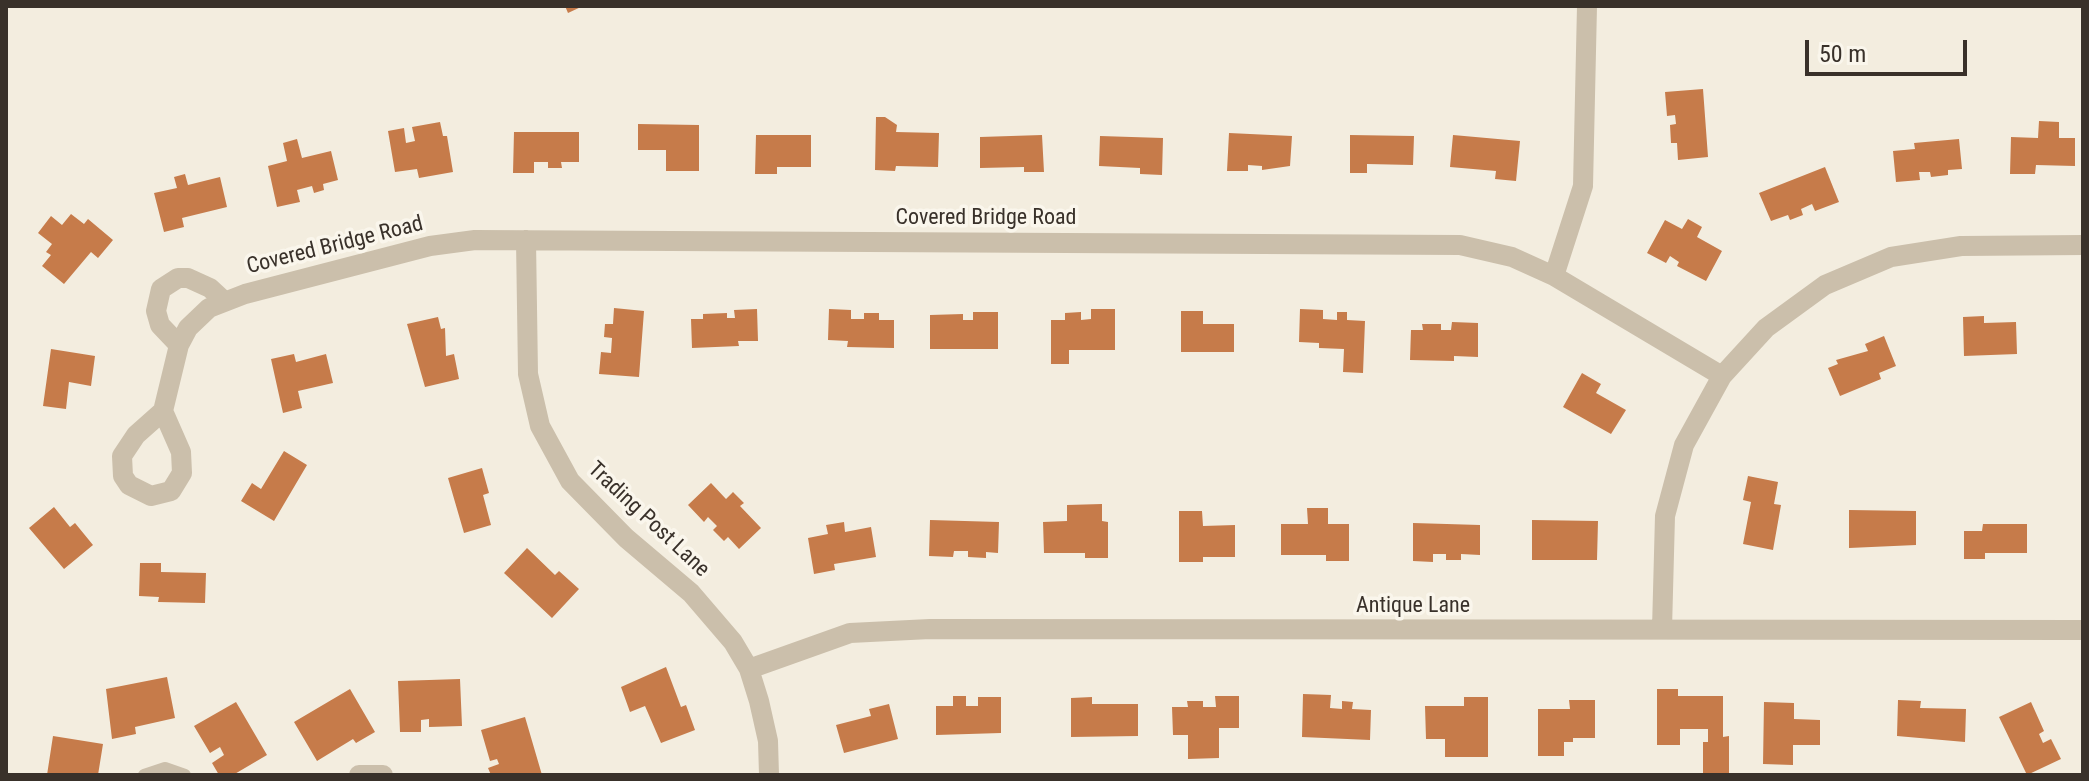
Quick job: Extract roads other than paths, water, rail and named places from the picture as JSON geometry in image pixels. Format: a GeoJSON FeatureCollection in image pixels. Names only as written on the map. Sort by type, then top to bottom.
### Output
{"type":"FeatureCollection","features":[{"type":"Feature","properties":{"kind":"street"},"geometry":{"type":"LineString","coordinates":[[1554,276],[1583,186],[1587,6]]}},
{"type":"Feature","properties":{"kind":"street","name":"Trading Post Lane"},"geometry":{"type":"LineString","coordinates":[[526,240],[528,374],[540,426],[570,481],[594,508],[712,614],[749,669],[768,741],[769,775]]}},
{"type":"Feature","properties":{"kind":"street","name":"Covered Bridge Road"},"geometry":{"type":"LineString","coordinates":[[163,411],[179,345],[199,317],[223,300],[458,241],[1437,243],[1486,249],[1554,276],[1722,376]]}},
{"type":"Feature","properties":{"kind":"street"},"geometry":{"type":"LineString","coordinates":[[1662,629],[1663,545],[1672,485],[1684,445],[1722,376],[1766,328],[1825,285],[1872,264],[1937,248],[2083,245]]}},
{"type":"Feature","properties":{"kind":"street"},"geometry":{"type":"LineString","coordinates":[[179,345],[160,325],[156,311],[161,289],[178,278],[188,278],[198,281],[223,300]]}},
{"type":"Feature","properties":{"kind":"street","name":"Antique Lane"},"geometry":{"type":"LineString","coordinates":[[749,669],[850,633],[885,631],[2083,630]]}},
{"type":"Feature","properties":{"kind":"street"},"geometry":{"type":"LineString","coordinates":[[359,775],[383,775]]}},
{"type":"Feature","properties":{"kind":"lane"},"geometry":{"type":"LineString","coordinates":[[144,775],[165,768],[185,775]]}}]}
